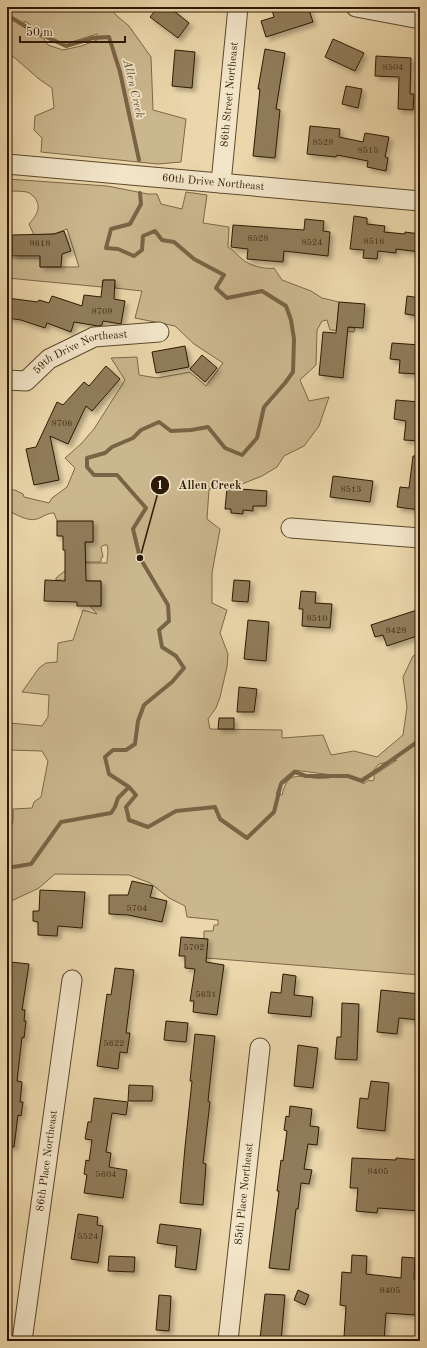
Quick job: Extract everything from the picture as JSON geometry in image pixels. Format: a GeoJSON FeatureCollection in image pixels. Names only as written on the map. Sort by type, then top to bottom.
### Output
{"type":"FeatureCollection","features":[{"type":"Feature","properties":{"kind":"street","name":"86th Street Northeast"},"geometry":{"type":"LineString","coordinates":[[221,183],[238,7]]}},
{"type":"Feature","properties":{"kind":"street"},"geometry":{"type":"LineString","coordinates":[[356,7],[420,20]]}},
{"type":"Feature","properties":{"kind":"street","name":"60th Drive Northeast"},"geometry":{"type":"LineString","coordinates":[[7,164],[420,201]]}},
{"type":"Feature","properties":{"kind":"street","name":"59th Drive Northeast"},"geometry":{"type":"LineString","coordinates":[[7,380],[26,381],[49,360],[94,337],[159,332]]}},
{"type":"Feature","properties":{"kind":"street"},"geometry":{"type":"LineString","coordinates":[[291,528],[420,538]]}},
{"type":"Feature","properties":{"kind":"street","name":"86th Place Northeast"},"geometry":{"type":"LineString","coordinates":[[22,1341],[72,980]]}},
{"type":"Feature","properties":{"kind":"street","name":"85th Place Northeast"},"geometry":{"type":"LineString","coordinates":[[228,1341],[260,1048]]}},
{"type":"Feature","properties":{"kind":"shaded area"},"geometry":{"type":"Polygon","coordinates":[[[7,7],[110,7],[116,15],[129,26],[151,57],[153,110],[186,119],[181,162],[158,164],[41,152],[42,138],[34,130],[35,116],[54,108],[52,88],[7,53],[7,7]],[[24,21],[24,27],[44,39],[48,45],[63,50],[81,46],[97,40],[97,34],[68,43],[60,42],[24,21]]]}},
{"type":"Feature","properties":{"kind":"shaded area"},"geometry":{"type":"Polygon","coordinates":[[[7,179],[107,186],[148,194],[157,194],[161,204],[182,209],[186,192],[207,195],[203,223],[229,227],[228,247],[248,263],[262,268],[274,268],[282,280],[311,291],[322,298],[339,302],[337,326],[355,328],[354,332],[330,330],[327,320],[322,321],[317,330],[316,365],[300,380],[309,401],[329,397],[319,426],[304,446],[284,456],[277,467],[262,476],[242,484],[209,489],[207,519],[220,529],[212,573],[212,603],[227,610],[220,633],[228,654],[227,667],[220,697],[216,708],[208,719],[210,729],[282,730],[282,738],[323,735],[331,755],[354,751],[377,757],[403,735],[407,707],[403,677],[413,656],[420,652],[420,975],[206,958],[204,931],[213,931],[214,925],[218,925],[218,920],[187,917],[185,906],[169,898],[150,883],[129,875],[55,874],[39,888],[7,903],[7,833],[13,822],[13,809],[32,808],[34,802],[41,797],[48,761],[42,751],[8,750],[10,723],[42,726],[48,717],[49,695],[22,692],[39,668],[46,663],[57,662],[58,643],[73,640],[83,610],[97,614],[90,606],[101,606],[101,581],[56,580],[56,578],[67,569],[85,563],[107,563],[108,551],[107,545],[104,545],[101,547],[103,557],[101,558],[101,562],[85,562],[85,542],[93,542],[57,521],[54,513],[47,514],[33,520],[7,510],[7,490],[15,490],[23,494],[24,497],[49,503],[52,498],[67,487],[75,468],[65,458],[81,444],[94,429],[125,380],[111,358],[137,357],[139,375],[157,378],[190,372],[206,386],[223,363],[194,344],[175,326],[135,318],[142,291],[115,288],[115,280],[103,280],[102,287],[7,278],[7,255],[12,256],[12,258],[40,258],[40,267],[79,267],[67,229],[54,234],[34,235],[29,224],[36,215],[38,209],[35,198],[27,192],[7,191],[7,179]],[[397,760],[379,764],[372,772],[362,778],[363,784],[369,780],[374,780],[374,775],[397,760]],[[294,770],[281,781],[276,794],[282,795],[286,783],[292,778],[301,776],[329,778],[332,775],[294,770]]]}},
{"type":"Feature","properties":{"kind":"building"},"geometry":{"type":"Polygon","coordinates":[[[158,7],[169,7],[189,23],[178,38],[150,17],[158,7]]]}},
{"type":"Feature","properties":{"kind":"building"},"geometry":{"type":"Polygon","coordinates":[[[281,7],[308,7],[313,22],[266,37],[261,21],[274,17],[272,10],[281,7]]]}},
{"type":"Feature","properties":{"kind":"building"},"geometry":{"type":"Polygon","coordinates":[[[333,39],[364,53],[355,71],[325,57],[333,39]]]}},
{"type":"Feature","properties":{"kind":"building"},"geometry":{"type":"Polygon","coordinates":[[[265,49],[285,53],[276,109],[280,110],[275,158],[253,156],[260,89],[258,89],[265,49]]]}},
{"type":"Feature","properties":{"kind":"building"},"geometry":{"type":"Polygon","coordinates":[[[175,50],[195,52],[192,88],[172,86],[175,50]]]}},
{"type":"Feature","properties":{"kind":"building"},"geometry":{"type":"Polygon","coordinates":[[[376,56],[411,58],[410,94],[414,94],[413,110],[398,109],[399,77],[375,76],[376,56]]]}},
{"type":"Feature","properties":{"kind":"building"},"geometry":{"type":"Polygon","coordinates":[[[346,86],[362,89],[358,108],[342,104],[346,86]]]}},
{"type":"Feature","properties":{"kind":"building"},"geometry":{"type":"Polygon","coordinates":[[[310,126],[340,129],[339,137],[363,142],[365,133],[389,137],[385,157],[388,158],[386,171],[367,167],[368,161],[337,155],[336,157],[307,154],[310,126]]]}},
{"type":"Feature","properties":{"kind":"building"},"geometry":{"type":"Polygon","coordinates":[[[354,216],[367,218],[367,224],[385,226],[384,232],[420,234],[420,252],[396,249],[396,253],[378,251],[377,259],[363,258],[364,250],[350,249],[354,216]]]}},
{"type":"Feature","properties":{"kind":"building"},"geometry":{"type":"Polygon","coordinates":[[[305,219],[324,221],[323,231],[330,232],[328,256],[284,251],[283,262],[247,259],[248,249],[231,247],[233,225],[304,230],[305,219]]]}},
{"type":"Feature","properties":{"kind":"building"},"geometry":{"type":"Polygon","coordinates":[[[64,231],[71,251],[62,254],[61,267],[40,267],[40,256],[12,256],[12,235],[54,234],[64,231]]]}},
{"type":"Feature","properties":{"kind":"building"},"geometry":{"type":"Polygon","coordinates":[[[103,280],[115,280],[114,299],[125,301],[121,324],[103,321],[102,325],[98,326],[74,322],[71,332],[47,323],[45,328],[21,320],[7,318],[7,298],[38,302],[39,300],[49,303],[52,296],[82,306],[84,295],[101,297],[103,280]]]}},
{"type":"Feature","properties":{"kind":"building"},"geometry":{"type":"Polygon","coordinates":[[[407,296],[420,298],[420,316],[405,314],[407,296]]]}},
{"type":"Feature","properties":{"kind":"building"},"geometry":{"type":"Polygon","coordinates":[[[339,302],[365,304],[363,328],[348,327],[343,378],[319,375],[323,332],[336,333],[339,302]]]}},
{"type":"Feature","properties":{"kind":"building"},"geometry":{"type":"Polygon","coordinates":[[[392,343],[420,345],[420,374],[399,373],[400,360],[390,359],[392,343]]]}},
{"type":"Feature","properties":{"kind":"building"},"geometry":{"type":"Polygon","coordinates":[[[185,346],[189,367],[156,373],[152,352],[185,346]]]}},
{"type":"Feature","properties":{"kind":"building"},"geometry":{"type":"Polygon","coordinates":[[[202,355],[217,368],[205,382],[190,369],[202,355]]]}},
{"type":"Feature","properties":{"kind":"building"},"geometry":{"type":"Polygon","coordinates":[[[106,366],[120,379],[92,411],[86,406],[68,444],[50,436],[59,480],[34,485],[26,449],[36,447],[57,402],[63,405],[84,382],[89,386],[106,366]]]}},
{"type":"Feature","properties":{"kind":"building"},"geometry":{"type":"Polygon","coordinates":[[[396,400],[419,402],[417,418],[420,418],[420,441],[404,440],[406,421],[394,419],[396,400]]]}},
{"type":"Feature","properties":{"kind":"building"},"geometry":{"type":"Polygon","coordinates":[[[413,456],[420,456],[420,510],[397,507],[400,487],[409,488],[413,456]]]}},
{"type":"Feature","properties":{"kind":"building"},"geometry":{"type":"Polygon","coordinates":[[[333,476],[373,481],[370,502],[330,497],[333,476]]]}},
{"type":"Feature","properties":{"kind":"building"},"geometry":{"type":"Polygon","coordinates":[[[227,488],[267,491],[266,506],[253,506],[253,511],[243,510],[243,514],[231,513],[231,509],[225,509],[227,488]]]}},
{"type":"Feature","properties":{"kind":"building"},"geometry":{"type":"Polygon","coordinates":[[[57,521],[93,521],[93,542],[85,542],[86,581],[101,581],[101,606],[77,606],[77,602],[44,601],[45,580],[65,581],[65,550],[63,550],[63,536],[57,536],[57,521]]]}},
{"type":"Feature","properties":{"kind":"building"},"geometry":{"type":"Polygon","coordinates":[[[234,580],[250,581],[248,602],[232,601],[234,580]]]}},
{"type":"Feature","properties":{"kind":"building"},"geometry":{"type":"Polygon","coordinates":[[[301,591],[316,592],[315,603],[332,604],[330,628],[302,626],[303,609],[299,609],[301,591]]]}},
{"type":"Feature","properties":{"kind":"building"},"geometry":{"type":"Polygon","coordinates":[[[420,609],[420,635],[387,646],[383,635],[375,637],[371,625],[420,609]]]}},
{"type":"Feature","properties":{"kind":"building"},"geometry":{"type":"Polygon","coordinates":[[[248,620],[269,622],[266,661],[244,659],[248,620]]]}},
{"type":"Feature","properties":{"kind":"building"},"geometry":{"type":"Polygon","coordinates":[[[239,687],[257,689],[254,712],[237,712],[239,687]]]}},
{"type":"Feature","properties":{"kind":"building"},"geometry":{"type":"Polygon","coordinates":[[[219,718],[234,718],[234,729],[218,729],[219,718]]]}},
{"type":"Feature","properties":{"kind":"building"},"geometry":{"type":"Polygon","coordinates":[[[132,881],[153,886],[150,897],[167,901],[162,922],[128,915],[109,914],[109,895],[128,895],[132,881]]]}},
{"type":"Feature","properties":{"kind":"building"},"geometry":{"type":"Polygon","coordinates":[[[40,890],[85,892],[82,928],[58,926],[57,936],[38,935],[38,922],[33,921],[33,911],[39,911],[40,890]]]}},
{"type":"Feature","properties":{"kind":"building"},"geometry":{"type":"Polygon","coordinates":[[[181,937],[208,939],[206,962],[224,965],[217,1015],[193,1012],[194,1001],[190,1001],[195,969],[185,968],[185,956],[179,956],[181,937]]]}},
{"type":"Feature","properties":{"kind":"building"},"geometry":{"type":"Polygon","coordinates":[[[11,962],[29,964],[22,1010],[25,1010],[24,1021],[26,1021],[24,1038],[22,1037],[17,1081],[22,1082],[20,1102],[23,1102],[21,1116],[18,1115],[14,1147],[7,1146],[7,989],[11,962]]]}},
{"type":"Feature","properties":{"kind":"building"},"geometry":{"type":"Polygon","coordinates":[[[115,968],[134,970],[126,1033],[130,1033],[127,1053],[120,1052],[118,1069],[97,1066],[107,994],[111,995],[115,968]]]}},
{"type":"Feature","properties":{"kind":"building"},"geometry":{"type":"Polygon","coordinates":[[[283,974],[296,976],[294,995],[313,997],[311,1017],[268,1013],[271,992],[281,993],[283,974]]]}},
{"type":"Feature","properties":{"kind":"building"},"geometry":{"type":"Polygon","coordinates":[[[381,990],[420,994],[420,1020],[399,1018],[397,1034],[377,1032],[381,990]]]}},
{"type":"Feature","properties":{"kind":"building"},"geometry":{"type":"Polygon","coordinates":[[[342,1003],[359,1004],[357,1060],[335,1059],[337,1037],[341,1037],[342,1003]]]}},
{"type":"Feature","properties":{"kind":"building"},"geometry":{"type":"Polygon","coordinates":[[[166,1021],[188,1023],[186,1042],[164,1040],[166,1021]]]}},
{"type":"Feature","properties":{"kind":"building"},"geometry":{"type":"Polygon","coordinates":[[[195,1034],[215,1036],[208,1101],[210,1102],[203,1163],[206,1164],[203,1205],[180,1203],[195,1034]]]}},
{"type":"Feature","properties":{"kind":"building"},"geometry":{"type":"Polygon","coordinates":[[[298,1045],[318,1048],[313,1088],[294,1086],[298,1045]]]}},
{"type":"Feature","properties":{"kind":"building"},"geometry":{"type":"Polygon","coordinates":[[[371,1081],[389,1083],[385,1131],[357,1128],[360,1098],[368,1099],[371,1081]]]}},
{"type":"Feature","properties":{"kind":"building"},"geometry":{"type":"Polygon","coordinates":[[[129,1085],[153,1086],[152,1101],[128,1101],[129,1085]]]}},
{"type":"Feature","properties":{"kind":"building"},"geometry":{"type":"Polygon","coordinates":[[[94,1098],[128,1102],[126,1115],[112,1113],[106,1152],[111,1153],[109,1167],[127,1170],[123,1198],[84,1193],[87,1175],[84,1174],[86,1160],[89,1161],[92,1140],[85,1139],[88,1122],[91,1122],[94,1098]]]}},
{"type":"Feature","properties":{"kind":"building"},"geometry":{"type":"Polygon","coordinates":[[[290,1106],[312,1109],[310,1126],[319,1127],[317,1145],[308,1144],[304,1169],[312,1170],[309,1184],[301,1183],[298,1209],[296,1209],[289,1270],[269,1268],[279,1191],[277,1191],[281,1160],[283,1161],[287,1131],[284,1130],[286,1116],[289,1117],[290,1106]]]}},
{"type":"Feature","properties":{"kind":"building"},"geometry":{"type":"Polygon","coordinates":[[[352,1158],[396,1160],[396,1158],[420,1160],[420,1211],[378,1208],[377,1213],[356,1211],[358,1188],[350,1188],[352,1158]]]}},
{"type":"Feature","properties":{"kind":"building"},"geometry":{"type":"Polygon","coordinates":[[[78,1214],[98,1217],[97,1225],[103,1226],[98,1263],[71,1259],[78,1214]]]}},
{"type":"Feature","properties":{"kind":"building"},"geometry":{"type":"Polygon","coordinates":[[[160,1224],[201,1229],[196,1270],[175,1267],[177,1246],[157,1243],[160,1224]]]}},
{"type":"Feature","properties":{"kind":"building"},"geometry":{"type":"Polygon","coordinates":[[[352,1255],[367,1256],[366,1274],[401,1278],[402,1257],[415,1258],[414,1279],[420,1279],[420,1310],[416,1310],[415,1315],[386,1313],[384,1341],[356,1341],[356,1338],[344,1337],[346,1306],[340,1305],[342,1272],[351,1273],[352,1255]]]}},
{"type":"Feature","properties":{"kind":"building"},"geometry":{"type":"Polygon","coordinates":[[[109,1256],[135,1257],[134,1272],[108,1271],[109,1256]]]}},
{"type":"Feature","properties":{"kind":"building"},"geometry":{"type":"Polygon","coordinates":[[[298,1290],[309,1295],[305,1305],[294,1300],[298,1290]]]}},
{"type":"Feature","properties":{"kind":"building"},"geometry":{"type":"Polygon","coordinates":[[[265,1294],[285,1295],[281,1341],[260,1339],[265,1294]]]}},
{"type":"Feature","properties":{"kind":"building"},"geometry":{"type":"Polygon","coordinates":[[[159,1295],[171,1296],[169,1331],[156,1330],[159,1295]]]}},
{"type":"Feature","properties":{"kind":"waterway","name":"Allen Creek"},"geometry":{"type":"LineString","coordinates":[[7,15],[33,31],[66,46],[93,38],[109,37],[120,72],[139,160]]}},
{"type":"Feature","properties":{"kind":"waterway","name":"Allen Creek"},"geometry":{"type":"LineString","coordinates":[[140,193],[141,204],[130,224],[111,229],[106,248],[118,249],[134,256],[142,250],[143,236],[155,231],[162,240],[174,242],[194,259],[224,275],[216,288],[227,298],[262,291],[286,306],[291,320],[294,339],[293,372],[264,407],[257,438],[242,455],[225,448],[208,427],[171,431],[159,422],[141,430],[133,438],[112,447],[105,453],[87,458],[87,467],[94,475],[117,475],[146,508],[133,529],[140,558],[168,605],[169,621],[159,630],[162,647],[176,656],[184,668],[172,682],[144,705],[138,721],[135,744],[126,750],[113,750],[105,757],[109,774],[129,787],[136,795],[126,807],[129,820],[148,827],[176,811],[215,807],[220,819],[247,838],[274,812],[281,784],[295,772],[306,776],[348,776],[362,781],[420,740]]}},
{"type":"Feature","properties":{"kind":"waterway"},"geometry":{"type":"LineString","coordinates":[[7,868],[31,864],[61,822],[111,813],[118,798],[129,787]]}},
{"type":"Feature","properties":{"kind":"place","name":"Allen Creek"},"geometry":{"type":"Point","coordinates":[140,558]}}]}
